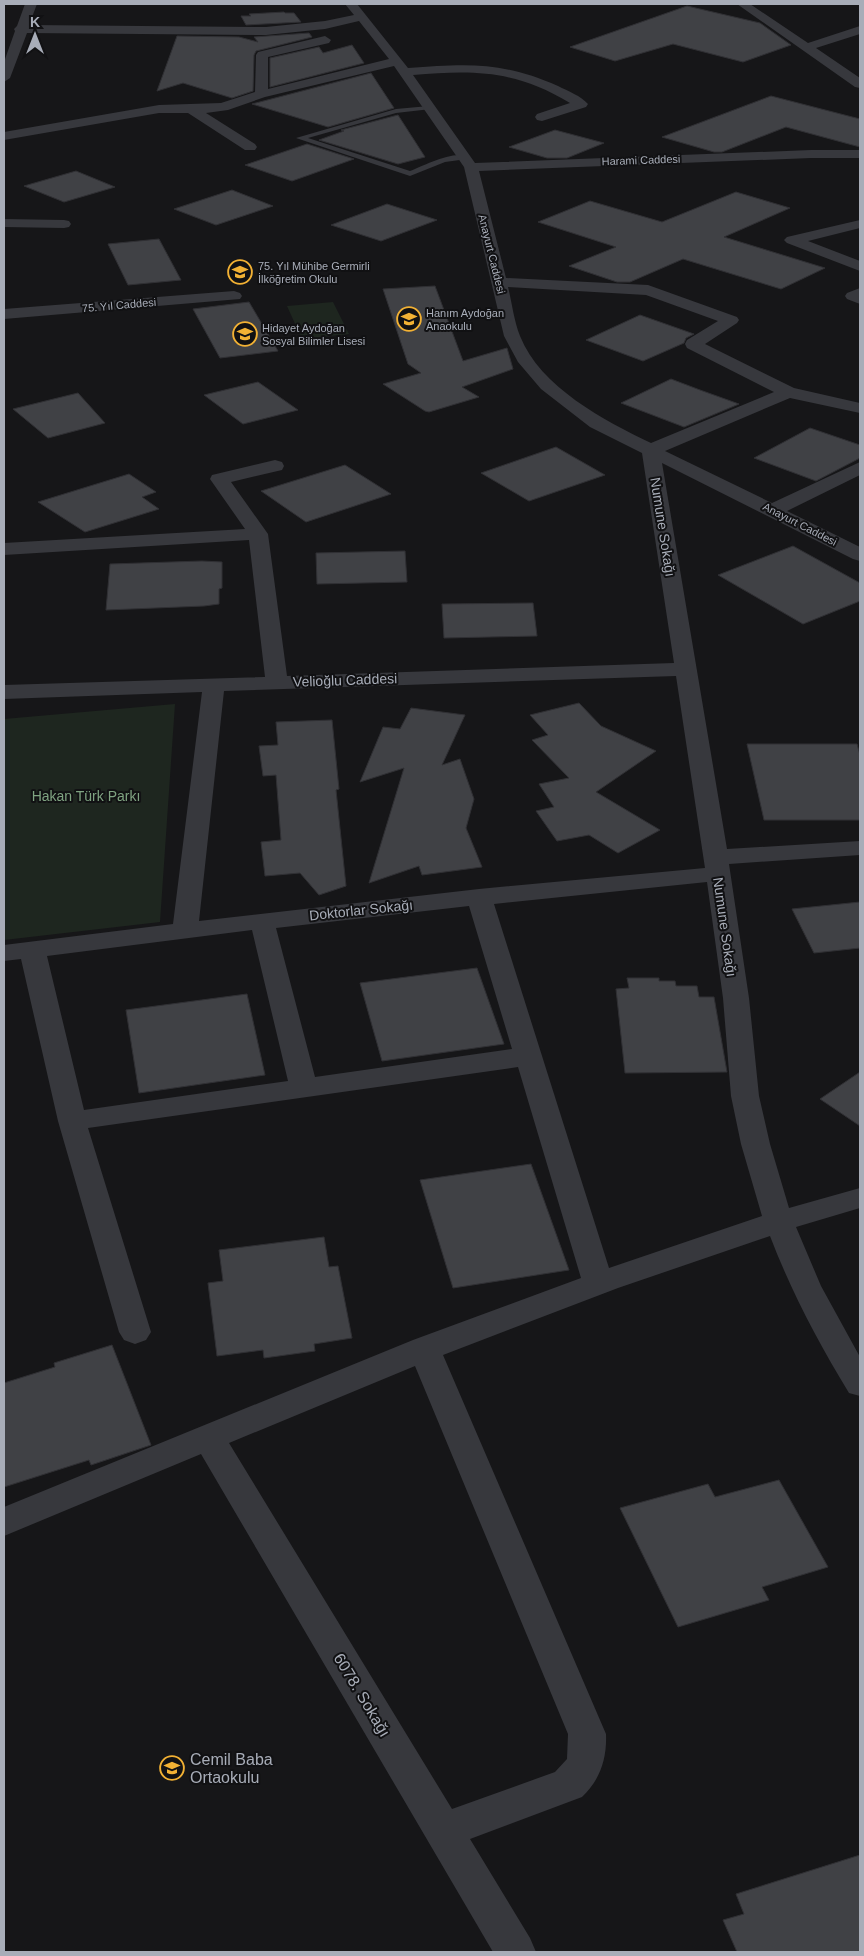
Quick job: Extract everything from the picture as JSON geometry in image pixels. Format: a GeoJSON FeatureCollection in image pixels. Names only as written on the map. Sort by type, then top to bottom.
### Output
{"type":"FeatureCollection","features":[{"type":"Feature","properties":{"kind":"street","name":"Anayurt Caddesi"},"geometry":{"type":"LineString","coordinates":[[351,4],[401,67],[468,162],[512,336],[534,372],[561,398],[596,423],[860,555]]}},
{"type":"Feature","properties":{"kind":"street"},"geometry":{"type":"LineString","coordinates":[[742,4],[860,84]]}},
{"type":"Feature","properties":{"kind":"street"},"geometry":{"type":"LineString","coordinates":[[11,16],[29,9]]}},
{"type":"Feature","properties":{"kind":"street"},"geometry":{"type":"LineString","coordinates":[[4,78],[29,9]]}},
{"type":"Feature","properties":{"kind":"street"},"geometry":{"type":"LineString","coordinates":[[20,30],[266,31],[367,23]]}},
{"type":"Feature","properties":{"kind":"street"},"geometry":{"type":"LineString","coordinates":[[353,33],[367,23]]}},
{"type":"Feature","properties":{"kind":"street"},"geometry":{"type":"LineString","coordinates":[[806,47],[860,30]]}},
{"type":"Feature","properties":{"kind":"street"},"geometry":{"type":"LineString","coordinates":[[261,94],[262,55],[335,37]]}},
{"type":"Feature","properties":{"kind":"street"},"geometry":{"type":"LineString","coordinates":[[4,136],[159,109],[223,107],[261,94],[401,67],[473,68],[500,72],[539,82],[582,104],[542,117]]}},
{"type":"Feature","properties":{"kind":"street"},"geometry":{"type":"LineString","coordinates":[[191,109],[250,147]]}},
{"type":"Feature","properties":{"kind":"street"},"geometry":{"type":"LineString","coordinates":[[811,154],[860,149]]}},
{"type":"Feature","properties":{"kind":"street"},"geometry":{"type":"LineString","coordinates":[[811,154],[860,154]]}},
{"type":"Feature","properties":{"kind":"street","name":"Harami Caddesi"},"geometry":{"type":"LineString","coordinates":[[468,162],[811,154]]}},
{"type":"Feature","properties":{"kind":"street"},"geometry":{"type":"LineString","coordinates":[[4,223],[64,224]]}},
{"type":"Feature","properties":{"kind":"street"},"geometry":{"type":"LineString","coordinates":[[860,224],[792,240],[860,266]]}},
{"type":"Feature","properties":{"kind":"street"},"geometry":{"type":"LineString","coordinates":[[498,282],[648,290],[731,320],[693,344],[788,392],[860,408]]}},
{"type":"Feature","properties":{"kind":"street"},"geometry":{"type":"LineString","coordinates":[[860,293],[853,296],[860,299]]}},
{"type":"Feature","properties":{"kind":"street","name":"75. Yıl Caddesi"},"geometry":{"type":"LineString","coordinates":[[4,314],[234,296]]}},
{"type":"Feature","properties":{"kind":"street"},"geometry":{"type":"LineString","coordinates":[[650,450],[788,392]]}},
{"type":"Feature","properties":{"kind":"street","name":"Numune Sokağı"},"geometry":{"type":"LineString","coordinates":[[650,450],[717,866],[738,1015],[746,1105],[757,1154],[794,1258],[820,1314],[860,1384]]}},
{"type":"Feature","properties":{"kind":"street"},"geometry":{"type":"LineString","coordinates":[[275,466],[219,479],[258,534],[277,682]]}},
{"type":"Feature","properties":{"kind":"street"},"geometry":{"type":"LineString","coordinates":[[772,510],[860,468]]}},
{"type":"Feature","properties":{"kind":"street"},"geometry":{"type":"LineString","coordinates":[[4,549],[258,534]]}},
{"type":"Feature","properties":{"kind":"street","name":"Velioğlu Caddesi"},"geometry":{"type":"LineString","coordinates":[[4,692],[686,669]]}},
{"type":"Feature","properties":{"kind":"street"},"geometry":{"type":"LineString","coordinates":[[185,929],[214,685]]}},
{"type":"Feature","properties":{"kind":"street","name":"Doktorlar Sokağı"},"geometry":{"type":"LineString","coordinates":[[4,953],[185,929],[479,897],[860,848]]}},
{"type":"Feature","properties":{"kind":"street"},"geometry":{"type":"LineString","coordinates":[[479,897],[598,1283]]}},
{"type":"Feature","properties":{"kind":"street"},"geometry":{"type":"LineString","coordinates":[[262,921],[304,1088]]}},
{"type":"Feature","properties":{"kind":"street"},"geometry":{"type":"LineString","coordinates":[[32,950],[72,1121],[135,1332]]}},
{"type":"Feature","properties":{"kind":"street"},"geometry":{"type":"LineString","coordinates":[[72,1121],[529,1056]]}},
{"type":"Feature","properties":{"kind":"street"},"geometry":{"type":"LineString","coordinates":[[4,1522],[424,1349],[598,1283],[779,1220],[860,1198]]}},
{"type":"Feature","properties":{"kind":"street"},"geometry":{"type":"LineString","coordinates":[[424,1349],[587,1734],[588,1751],[584,1766],[578,1777],[568,1785],[443,1831]]}},
{"type":"Feature","properties":{"kind":"street","name":"6078. Sokağı"},"geometry":{"type":"LineString","coordinates":[[208,1438],[516,1952]]}},
{"type":"Feature","properties":{"kind":"lane"},"geometry":{"type":"LineString","coordinates":[[430,108],[396,111],[300,138],[410,174],[443,160],[468,162]]}},
{"type":"Feature","properties":{"kind":"green space"},"geometry":{"type":"Polygon","coordinates":[[[333,302],[349,334],[302,339],[287,306],[333,302]]]}},
{"type":"Feature","properties":{"kind":"green space","name":"Hakan Türk Parkı"},"geometry":{"type":"Polygon","coordinates":[[[175,704],[160,922],[4,940],[4,719],[175,704]]]}},
{"type":"Feature","properties":{"kind":"building"},"geometry":{"type":"Polygon","coordinates":[[[687,6],[760,23],[791,45],[743,62],[673,44],[615,61],[570,47],[687,6]]]}},
{"type":"Feature","properties":{"kind":"building"},"geometry":{"type":"Polygon","coordinates":[[[294,13],[301,22],[246,25],[241,16],[251,16],[249,14],[294,13]]]}},
{"type":"Feature","properties":{"kind":"building"},"geometry":{"type":"Polygon","coordinates":[[[309,33],[312,37],[256,51],[254,55],[253,91],[232,98],[183,83],[157,91],[177,36],[239,37],[258,42],[254,37],[309,33]]]}},
{"type":"Feature","properties":{"kind":"building"},"geometry":{"type":"Polygon","coordinates":[[[352,45],[364,63],[270,87],[270,58],[319,47],[323,53],[352,45]]]}},
{"type":"Feature","properties":{"kind":"building"},"geometry":{"type":"Polygon","coordinates":[[[371,73],[394,108],[328,127],[252,104],[371,73]]]}},
{"type":"Feature","properties":{"kind":"building"},"geometry":{"type":"Polygon","coordinates":[[[771,96],[860,119],[860,147],[786,127],[722,152],[714,152],[662,137],[771,96]]]}},
{"type":"Feature","properties":{"kind":"building"},"geometry":{"type":"Polygon","coordinates":[[[398,115],[425,157],[398,164],[319,140],[344,131],[341,130],[398,115]]]}},
{"type":"Feature","properties":{"kind":"building"},"geometry":{"type":"Polygon","coordinates":[[[555,130],[604,143],[567,158],[547,158],[509,147],[555,130]]]}},
{"type":"Feature","properties":{"kind":"building"},"geometry":{"type":"Polygon","coordinates":[[[307,144],[354,159],[292,181],[245,165],[307,144]]]}},
{"type":"Feature","properties":{"kind":"building"},"geometry":{"type":"Polygon","coordinates":[[[76,171],[115,187],[64,202],[24,186],[76,171]]]}},
{"type":"Feature","properties":{"kind":"building"},"geometry":{"type":"Polygon","coordinates":[[[232,190],[273,206],[216,225],[174,209],[232,190]]]}},
{"type":"Feature","properties":{"kind":"building"},"geometry":{"type":"Polygon","coordinates":[[[736,192],[790,208],[724,237],[825,268],[781,289],[683,259],[630,282],[617,282],[569,266],[616,247],[538,222],[590,201],[662,222],[736,192]]]}},
{"type":"Feature","properties":{"kind":"building"},"geometry":{"type":"Polygon","coordinates":[[[387,204],[437,220],[381,241],[331,225],[387,204]]]}},
{"type":"Feature","properties":{"kind":"building"},"geometry":{"type":"Polygon","coordinates":[[[159,239],[181,280],[128,285],[108,244],[159,239]]]}},
{"type":"Feature","properties":{"kind":"building"},"geometry":{"type":"Polygon","coordinates":[[[435,286],[463,361],[507,348],[513,369],[462,387],[479,397],[429,412],[383,384],[421,373],[408,364],[383,289],[435,286]]]}},
{"type":"Feature","properties":{"kind":"building"},"geometry":{"type":"Polygon","coordinates":[[[249,302],[278,351],[220,358],[193,309],[249,302]]]}},
{"type":"Feature","properties":{"kind":"building"},"geometry":{"type":"Polygon","coordinates":[[[640,315],[694,334],[686,338],[684,343],[643,361],[586,340],[640,315]]]}},
{"type":"Feature","properties":{"kind":"building"},"geometry":{"type":"Polygon","coordinates":[[[671,379],[739,404],[684,427],[621,403],[671,379]]]}},
{"type":"Feature","properties":{"kind":"building"},"geometry":{"type":"Polygon","coordinates":[[[258,382],[298,410],[243,424],[204,395],[258,382]]]}},
{"type":"Feature","properties":{"kind":"building"},"geometry":{"type":"Polygon","coordinates":[[[78,393],[105,423],[48,438],[13,409],[78,393]]]}},
{"type":"Feature","properties":{"kind":"building"},"geometry":{"type":"Polygon","coordinates":[[[810,428],[860,445],[860,458],[816,481],[754,458],[810,428]]]}},
{"type":"Feature","properties":{"kind":"building"},"geometry":{"type":"Polygon","coordinates":[[[556,447],[605,475],[529,501],[481,473],[556,447]]]}},
{"type":"Feature","properties":{"kind":"building"},"geometry":{"type":"Polygon","coordinates":[[[345,465],[391,494],[306,522],[261,491],[345,465]]]}},
{"type":"Feature","properties":{"kind":"building"},"geometry":{"type":"Polygon","coordinates":[[[129,474],[156,492],[142,497],[159,509],[85,532],[38,502],[129,474]]]}},
{"type":"Feature","properties":{"kind":"building"},"geometry":{"type":"Polygon","coordinates":[[[793,546],[860,583],[860,601],[803,624],[718,575],[793,546]]]}},
{"type":"Feature","properties":{"kind":"building"},"geometry":{"type":"Polygon","coordinates":[[[405,551],[407,582],[317,584],[316,553],[405,551]]]}},
{"type":"Feature","properties":{"kind":"building"},"geometry":{"type":"Polygon","coordinates":[[[222,562],[222,588],[219,589],[219,604],[106,610],[110,564],[222,562]]]}},
{"type":"Feature","properties":{"kind":"building"},"geometry":{"type":"Polygon","coordinates":[[[533,603],[537,636],[444,638],[442,604],[533,603]]]}},
{"type":"Feature","properties":{"kind":"building"},"geometry":{"type":"Polygon","coordinates":[[[579,703],[601,726],[656,751],[596,792],[660,830],[618,853],[589,835],[557,841],[536,811],[554,807],[539,784],[569,778],[532,740],[548,735],[530,715],[579,703]]]}},
{"type":"Feature","properties":{"kind":"building"},"geometry":{"type":"Polygon","coordinates":[[[411,708],[465,715],[442,765],[460,759],[474,799],[466,828],[482,867],[422,875],[419,866],[369,883],[404,768],[360,782],[383,727],[400,729],[411,708]]]}},
{"type":"Feature","properties":{"kind":"building"},"geometry":{"type":"Polygon","coordinates":[[[332,720],[339,789],[336,790],[346,886],[319,895],[300,873],[265,876],[261,842],[281,840],[276,775],[263,776],[259,746],[278,745],[276,722],[332,720]]]}},
{"type":"Feature","properties":{"kind":"building"},"geometry":{"type":"Polygon","coordinates":[[[747,744],[857,744],[860,755],[860,820],[764,820],[747,744]]]}},
{"type":"Feature","properties":{"kind":"building"},"geometry":{"type":"Polygon","coordinates":[[[860,902],[860,948],[814,953],[792,909],[860,902]]]}},
{"type":"Feature","properties":{"kind":"building"},"geometry":{"type":"Polygon","coordinates":[[[477,968],[504,1044],[382,1061],[360,983],[477,968]]]}},
{"type":"Feature","properties":{"kind":"building"},"geometry":{"type":"Polygon","coordinates":[[[627,978],[659,978],[659,981],[675,981],[676,986],[697,986],[699,997],[714,997],[727,1072],[625,1073],[616,989],[629,988],[627,978]]]}},
{"type":"Feature","properties":{"kind":"building"},"geometry":{"type":"Polygon","coordinates":[[[247,994],[265,1075],[139,1093],[126,1010],[247,994]]]}},
{"type":"Feature","properties":{"kind":"building"},"geometry":{"type":"Polygon","coordinates":[[[860,1072],[860,1126],[820,1099],[860,1072]]]}},
{"type":"Feature","properties":{"kind":"building"},"geometry":{"type":"Polygon","coordinates":[[[531,1164],[569,1270],[453,1288],[420,1180],[531,1164]]]}},
{"type":"Feature","properties":{"kind":"building"},"geometry":{"type":"Polygon","coordinates":[[[324,1237],[329,1267],[338,1266],[352,1338],[314,1344],[315,1351],[264,1358],[263,1350],[217,1356],[208,1283],[223,1281],[219,1250],[324,1237]]]}},
{"type":"Feature","properties":{"kind":"building"},"geometry":{"type":"Polygon","coordinates":[[[112,1345],[151,1445],[91,1465],[89,1460],[4,1487],[4,1383],[55,1367],[54,1363],[112,1345]]]}},
{"type":"Feature","properties":{"kind":"building"},"geometry":{"type":"Polygon","coordinates":[[[779,1480],[828,1567],[762,1587],[769,1600],[678,1627],[620,1508],[708,1484],[715,1497],[779,1480]]]}},
{"type":"Feature","properties":{"kind":"building"},"geometry":{"type":"Polygon","coordinates":[[[860,1855],[860,1952],[737,1952],[723,1920],[744,1914],[736,1894],[860,1855]]]}},
{"type":"Feature","properties":{"kind":"place","name":"75. Yıl Mühibe Germirli İlköğretim Okulu"},"geometry":{"type":"Point","coordinates":[240,272]}},
{"type":"Feature","properties":{"kind":"place","name":"Hanım Aydoğan Anaokulu"},"geometry":{"type":"Point","coordinates":[409,319]}},
{"type":"Feature","properties":{"kind":"place","name":"Hidayet Aydoğan Sosyal Bilimler Lisesi"},"geometry":{"type":"Point","coordinates":[245,334]}},
{"type":"Feature","properties":{"kind":"place","name":"Cemil Baba Ortaokulu"},"geometry":{"type":"Point","coordinates":[172,1768]}}]}
